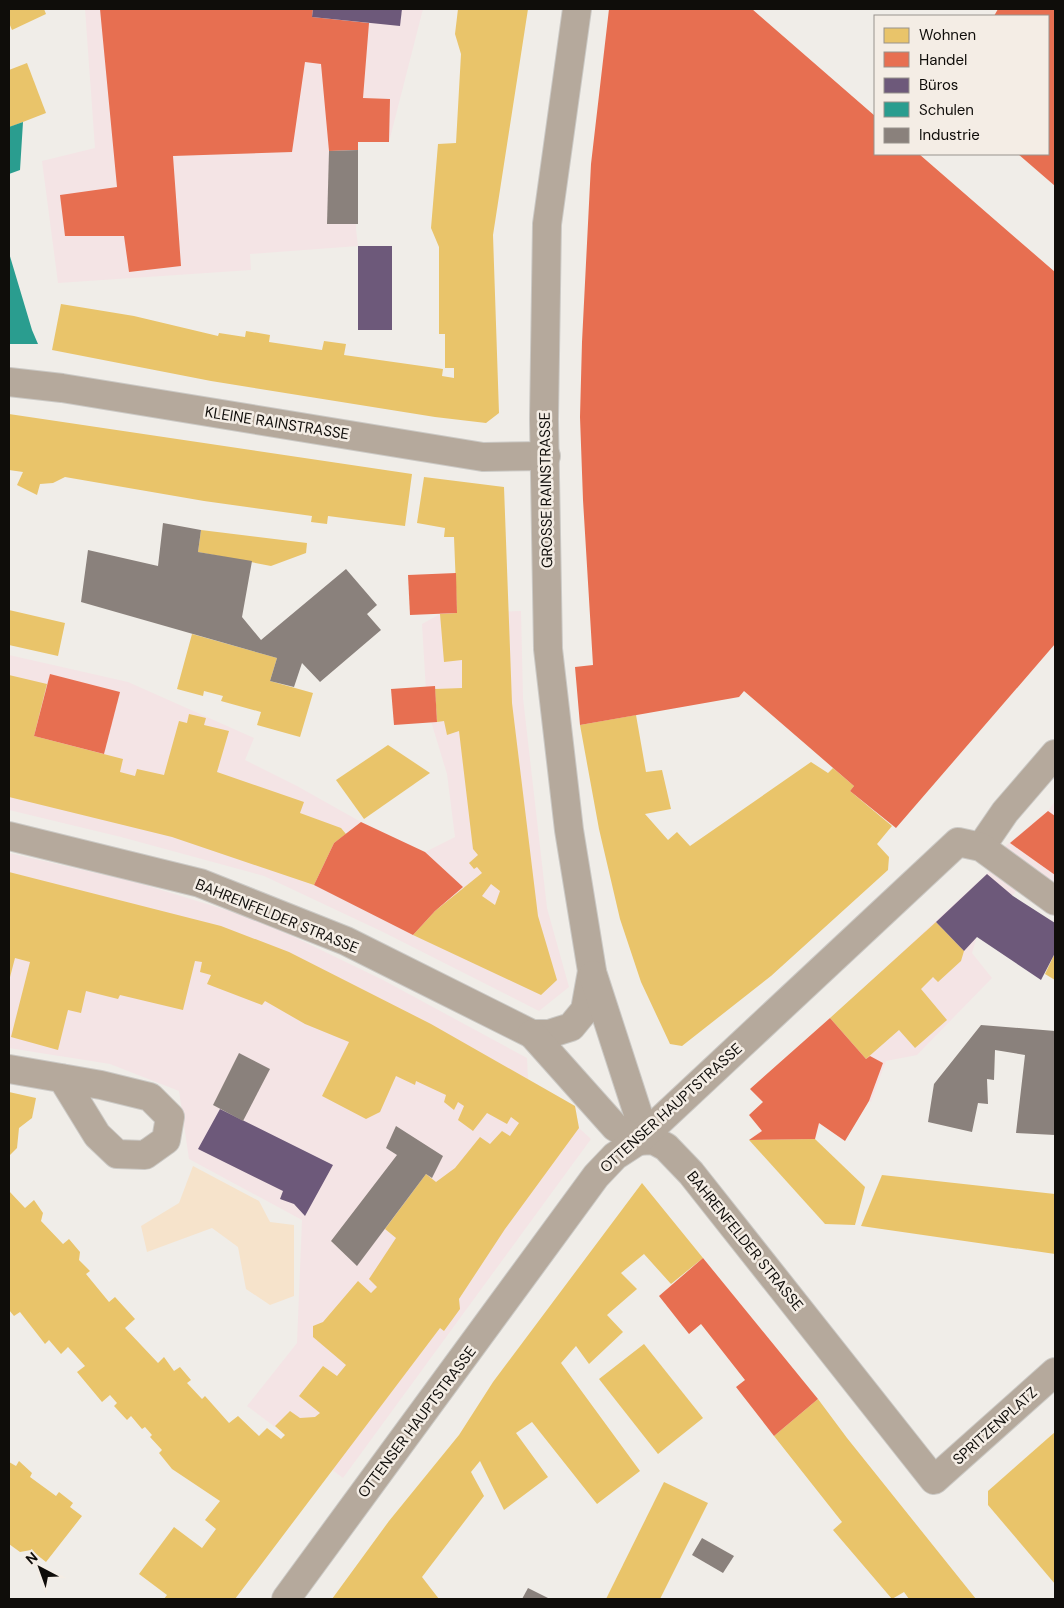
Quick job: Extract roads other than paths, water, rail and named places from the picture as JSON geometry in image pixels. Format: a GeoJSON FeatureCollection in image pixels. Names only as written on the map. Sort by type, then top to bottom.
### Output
{"type":"FeatureCollection","features":[{"type":"Feature","properties":{"kind":"street","name":"GROSSE RAINSTRASSE"},"geometry":{"type":"LineString","coordinates":[[577,9],[547,224],[544,418],[548,649],[569,830],[592,971],[640,1120],[638,1141]]}},
{"type":"Feature","properties":{"kind":"street","name":"KLEINE RAINSTRASSE"},"geometry":{"type":"LineString","coordinates":[[9,382],[62,388],[483,457],[546,456]]}},
{"type":"Feature","properties":{"kind":"street"},"geometry":{"type":"LineString","coordinates":[[1055,754],[1005,812],[981,847],[1055,901]]}},
{"type":"Feature","properties":{"kind":"street","name":"BAHRENFELDER STRASSE"},"geometry":{"type":"LineString","coordinates":[[9,836],[200,883],[346,941],[532,1034],[615,1127],[638,1141],[653,1140],[666,1147],[691,1173],[934,1480]]}},
{"type":"Feature","properties":{"kind":"street","name":"OTTENSER HAUPTSTRASSE"},"geometry":{"type":"LineString","coordinates":[[286,1599],[596,1176],[615,1156],[638,1141],[958,842],[981,847]]}},
{"type":"Feature","properties":{"kind":"street","name":"GROSSE RAINSTRASSE"},"geometry":{"type":"LineString","coordinates":[[532,1034],[550,1034],[571,1027],[585,1010],[592,971]]}},
{"type":"Feature","properties":{"kind":"street"},"geometry":{"type":"LineString","coordinates":[[9,1070],[62,1078]]}},
{"type":"Feature","properties":{"kind":"street","name":"SPRITZENPLATZ"},"geometry":{"type":"LineString","coordinates":[[934,1480],[1055,1372]]}}]}
